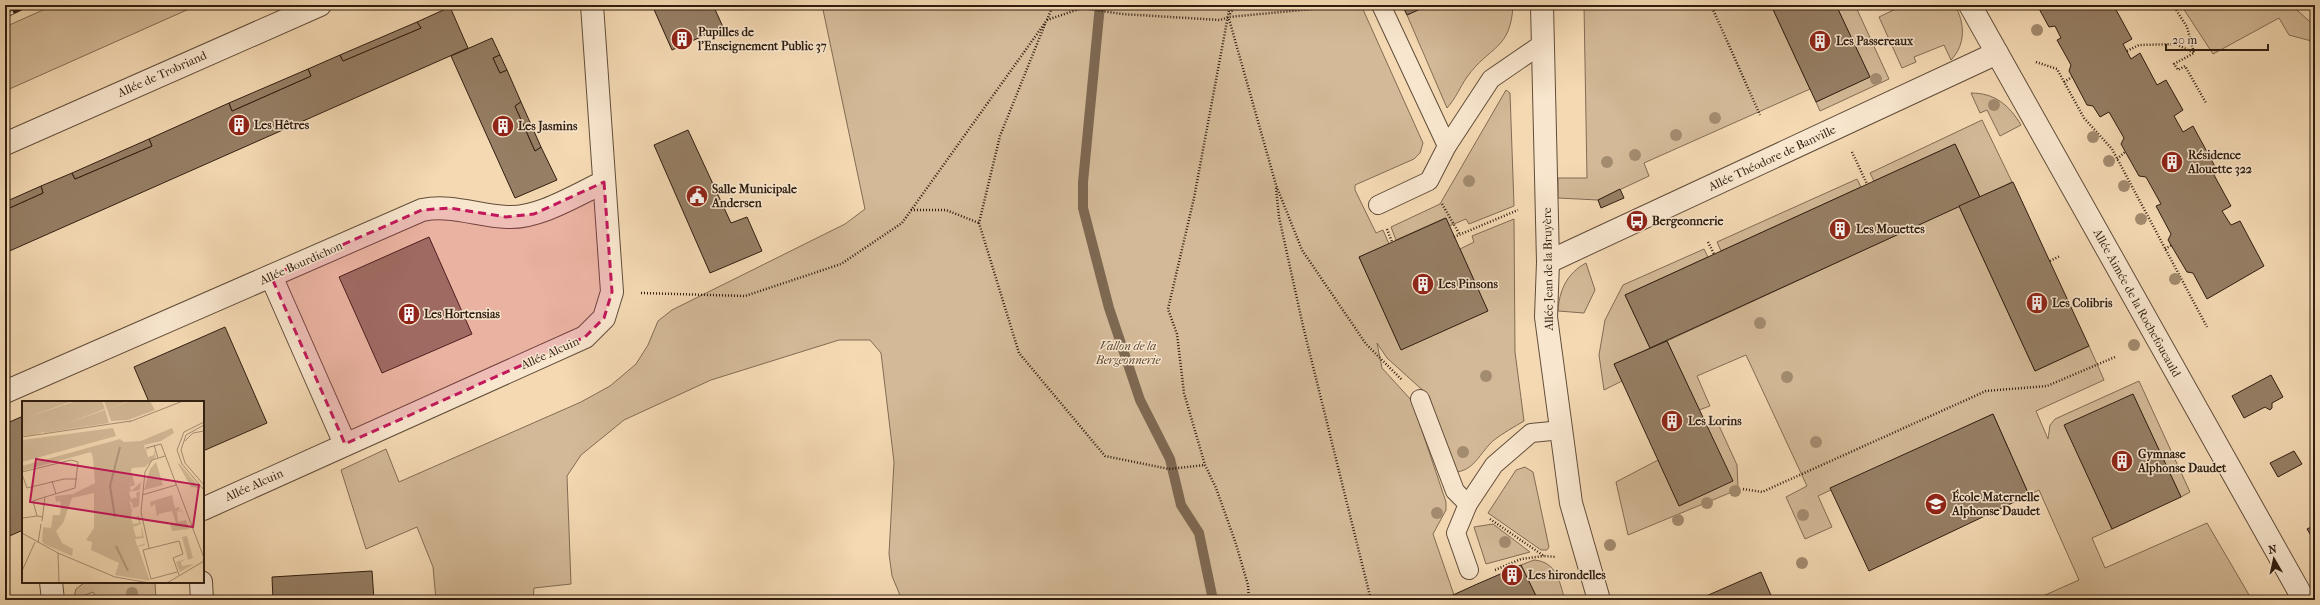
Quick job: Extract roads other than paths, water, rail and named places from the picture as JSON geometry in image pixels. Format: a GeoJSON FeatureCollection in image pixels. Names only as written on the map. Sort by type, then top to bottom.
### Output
{"type":"FeatureCollection","features":[{"type":"Feature","properties":{"kind":"street","name":"Allée de Trobriand"},"geometry":{"type":"LineString","coordinates":[[5,144],[320,5]]}},
{"type":"Feature","properties":{"kind":"street","name":"Allée Alcuin"},"geometry":{"type":"LineString","coordinates":[[204,509],[585,337],[604,318],[612,292],[592,5]]}},
{"type":"Feature","properties":{"kind":"street","name":"Allée Jean de la Bruyère"},"geometry":{"type":"LineString","coordinates":[[1542,5],[1548,262],[1546,317],[1571,503],[1599,600]]}},
{"type":"Feature","properties":{"kind":"street","name":"Allée Aimée de la Rochefoucauld"},"geometry":{"type":"LineString","coordinates":[[1970,5],[2304,600]]}},
{"type":"Feature","properties":{"kind":"street","name":"Allée Théodore de Banville"},"geometry":{"type":"LineString","coordinates":[[1548,262],[1997,54]]}},
{"type":"Feature","properties":{"kind":"street","name":"Allée Bourdichon"},"geometry":{"type":"LineString","coordinates":[[5,392],[422,210],[437,207],[506,218],[520,217],[534,214],[604,182]]}},
{"type":"Feature","properties":{"kind":"street"},"geometry":{"type":"LineString","coordinates":[[271,276],[345,444]]}},
{"type":"Feature","properties":{"kind":"street"},"geometry":{"type":"LineString","coordinates":[[51,583],[53,600]]}},
{"type":"Feature","properties":{"kind":"street"},"geometry":{"type":"LineString","coordinates":[[201,583],[202,600]]}},
{"type":"Feature","properties":{"kind":"lane"},"geometry":{"type":"LineString","coordinates":[[1381,5],[1447,146]]}},
{"type":"Feature","properties":{"kind":"lane"},"geometry":{"type":"LineString","coordinates":[[1378,204],[1429,181],[1447,146],[1491,79],[1542,44]]}},
{"type":"Feature","properties":{"kind":"lane"},"geometry":{"type":"LineString","coordinates":[[1420,399],[1455,491],[1468,504]]}},
{"type":"Feature","properties":{"kind":"lane"},"geometry":{"type":"LineString","coordinates":[[1469,570],[1456,533],[1468,504],[1494,465],[1531,433],[1562,430]]}},
{"type":"Feature","properties":{"kind":"waterway"},"geometry":{"type":"LineString","coordinates":[[1100,5],[1083,182],[1083,208],[1109,308],[1140,400],[1170,459],[1181,505],[1199,533],[1213,600]]}},
{"type":"Feature","properties":{"kind":"railway"},"geometry":{"type":"LineString","coordinates":[[5,16],[28,5]]}},
{"type":"Feature","properties":{"kind":"place","name":"Pupilles de l'Enseignement Public 37"},"geometry":{"type":"Point","coordinates":[682,39]}},
{"type":"Feature","properties":{"kind":"place","name":"Les Passereaux"},"geometry":{"type":"Point","coordinates":[1820,41]}},
{"type":"Feature","properties":{"kind":"place","name":"Les Hêtres"},"geometry":{"type":"Point","coordinates":[239,125]}},
{"type":"Feature","properties":{"kind":"place","name":"Les Jasmins"},"geometry":{"type":"Point","coordinates":[503,126]}},
{"type":"Feature","properties":{"kind":"place","name":"Résidence Alouette 322"},"geometry":{"type":"Point","coordinates":[2172,162]}},
{"type":"Feature","properties":{"kind":"place","name":"Salle Municipale Andersen"},"geometry":{"type":"Point","coordinates":[697,196]}},
{"type":"Feature","properties":{"kind":"place","name":"Bergeonnerie"},"geometry":{"type":"Point","coordinates":[1637,221]}},
{"type":"Feature","properties":{"kind":"place","name":"Les Mouettes"},"geometry":{"type":"Point","coordinates":[1840,229]}},
{"type":"Feature","properties":{"kind":"place","name":"Les Pinsons"},"geometry":{"type":"Point","coordinates":[1423,284]}},
{"type":"Feature","properties":{"kind":"place","name":"Les Colibris"},"geometry":{"type":"Point","coordinates":[2037,303]}},
{"type":"Feature","properties":{"kind":"place","name":"Les Hortensias"},"geometry":{"type":"Point","coordinates":[409,314]}},
{"type":"Feature","properties":{"kind":"place","name":"Les Lorins"},"geometry":{"type":"Point","coordinates":[1672,421]}},
{"type":"Feature","properties":{"kind":"place","name":"Gymnase Alphonse Daudet"},"geometry":{"type":"Point","coordinates":[2122,461]}},
{"type":"Feature","properties":{"kind":"place","name":"École Maternelle Alphonse Daudet"},"geometry":{"type":"Point","coordinates":[1936,504]}},
{"type":"Feature","properties":{"kind":"place","name":"Les hirondelles"},"geometry":{"type":"Point","coordinates":[1512,575]}},
{"type":"Feature","properties":{"kind":"park label","name":"Vallon de la Bergeonnerie"},"geometry":{"type":"Point","coordinates":[1128,353]}}]}
